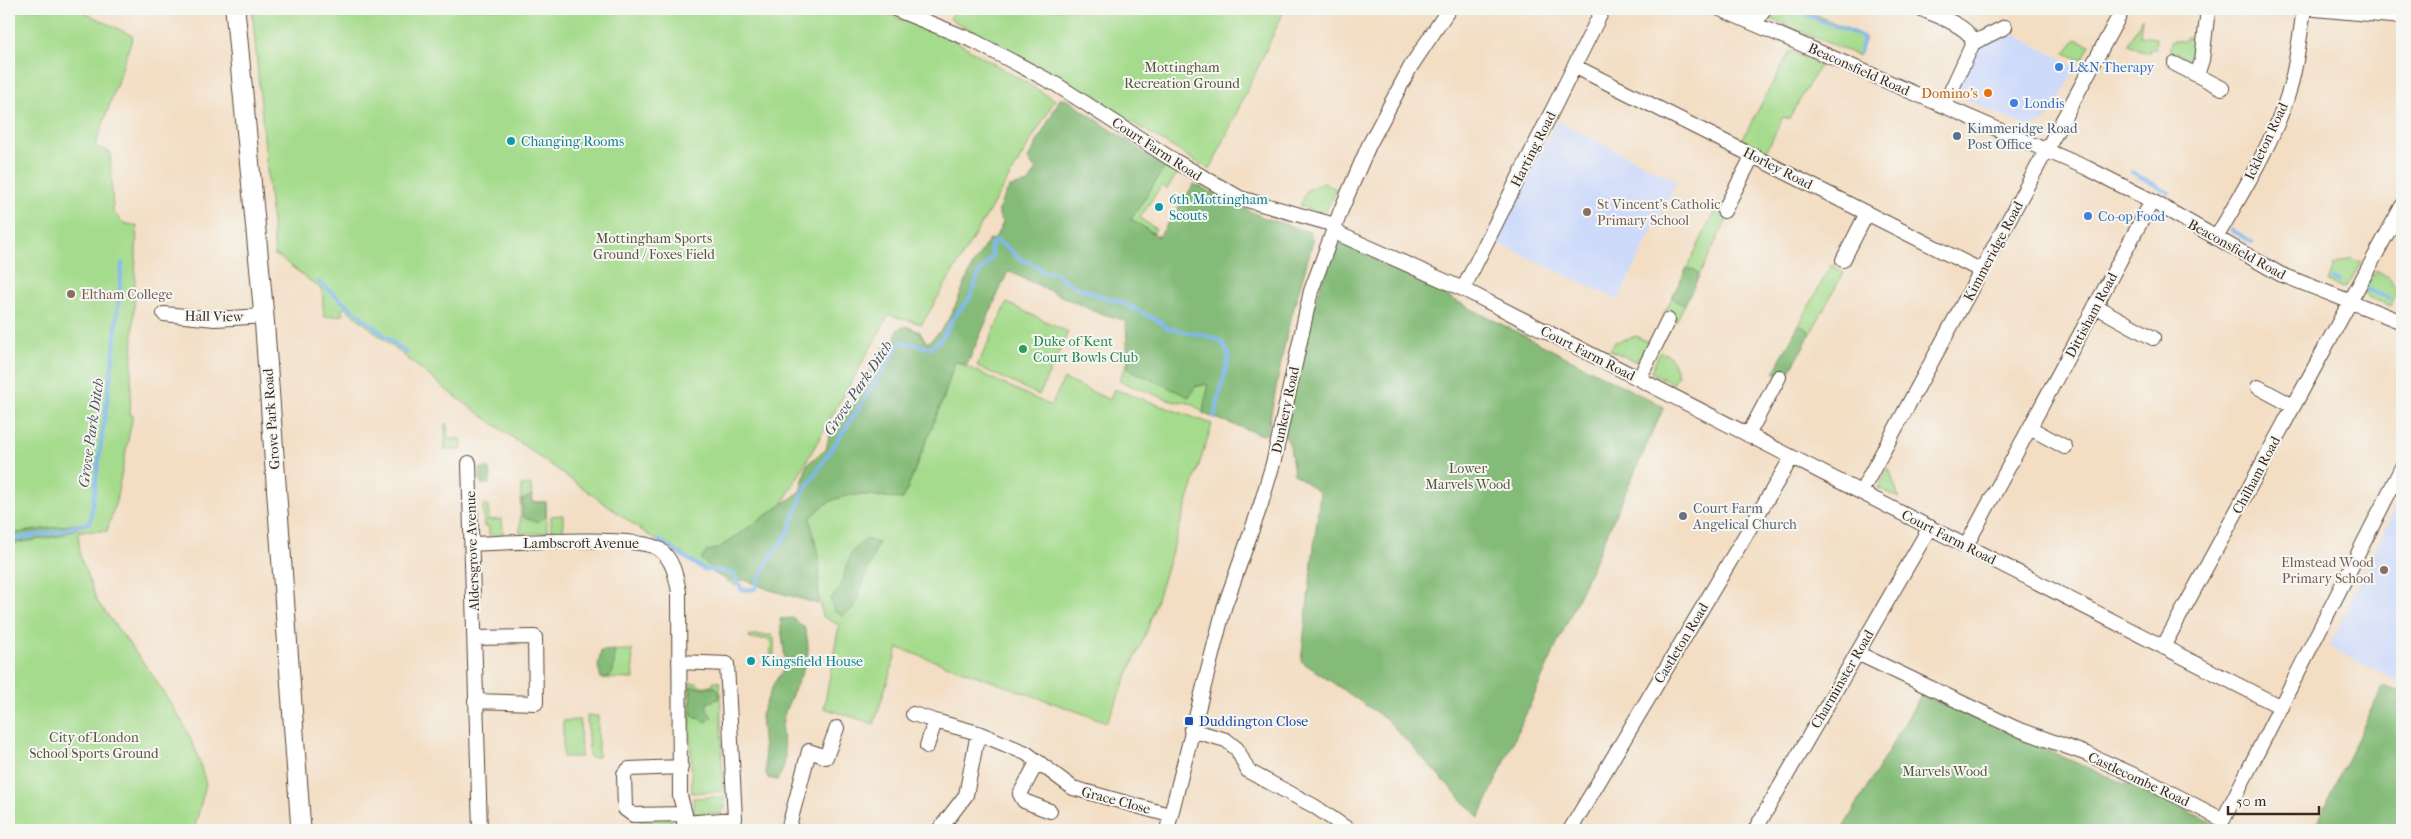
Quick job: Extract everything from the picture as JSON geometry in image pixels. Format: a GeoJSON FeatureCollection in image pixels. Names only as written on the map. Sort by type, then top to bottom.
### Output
{"type":"FeatureCollection","features":[{"type":"Feature","properties":{"kind":"main road","name":"Grove Park Road"},"geometry":{"type":"LineString","coordinates":[[235,9],[264,316],[301,830]]}},
{"type":"Feature","properties":{"kind":"street","name":"Court Farm Road"},"geometry":{"type":"LineString","coordinates":[[895,9],[974,42],[1057,85],[1199,176],[1240,198],[1328,223],[1341,235],[1463,289],[2281,707]]}},
{"type":"Feature","properties":{"kind":"street","name":"Dunkery Road"},"geometry":{"type":"LineString","coordinates":[[1167,830],[1191,730],[1224,608],[1272,469],[1312,291],[1334,228],[1358,170],[1386,112],[1411,66],[1449,9]]}},
{"type":"Feature","properties":{"kind":"street","name":"Harting Road"},"geometry":{"type":"LineString","coordinates":[[1463,289],[1603,9]]}},
{"type":"Feature","properties":{"kind":"street","name":"Beaconsfield Road"},"geometry":{"type":"LineString","coordinates":[[1720,9],[2087,168],[2152,201],[2280,274],[2402,322]]}},
{"type":"Feature","properties":{"kind":"street"},"geometry":{"type":"LineString","coordinates":[[1756,24],[1764,9]]}},
{"type":"Feature","properties":{"kind":"street"},"geometry":{"type":"LineString","coordinates":[[1921,9],[1966,30],[1972,37],[1973,43],[1944,106]]}},
{"type":"Feature","properties":{"kind":"street","name":"Kimmeridge Road"},"geometry":{"type":"LineString","coordinates":[[1861,492],[2123,9]]}},
{"type":"Feature","properties":{"kind":"street"},"geometry":{"type":"LineString","coordinates":[[2197,75],[2202,60],[2208,9]]}},
{"type":"Feature","properties":{"kind":"street","name":"Ickleton Road"},"geometry":{"type":"LineString","coordinates":[[2216,238],[2259,164],[2276,126],[2290,87],[2304,9]]}},
{"type":"Feature","properties":{"kind":"street"},"geometry":{"type":"LineString","coordinates":[[2315,9],[2402,18]]}},
{"type":"Feature","properties":{"kind":"street"},"geometry":{"type":"LineString","coordinates":[[1973,43],[2006,27]]}},
{"type":"Feature","properties":{"kind":"street"},"geometry":{"type":"LineString","coordinates":[[2175,64],[2222,88]]}},
{"type":"Feature","properties":{"kind":"street","name":"Horley Road"},"geometry":{"type":"LineString","coordinates":[[1574,66],[1982,270]]}},
{"type":"Feature","properties":{"kind":"street"},"geometry":{"type":"LineString","coordinates":[[1724,211],[1753,156]]}},
{"type":"Feature","properties":{"kind":"street","name":"Dittisham Road"},"geometry":{"type":"LineString","coordinates":[[1966,546],[2152,201]]}},
{"type":"Feature","properties":{"kind":"street","name":"Chilham Road"},"geometry":{"type":"LineString","coordinates":[[2163,647],[2402,206]]}},
{"type":"Feature","properties":{"kind":"street"},"geometry":{"type":"LineString","coordinates":[[1842,260],[1867,212]]}},
{"type":"Feature","properties":{"kind":"street"},"geometry":{"type":"LineString","coordinates":[[2095,306],[2153,338]]}},
{"type":"Feature","properties":{"kind":"street","name":"Hall View"},"geometry":{"type":"LineString","coordinates":[[164,314],[216,319],[264,316]]}},
{"type":"Feature","properties":{"kind":"street"},"geometry":{"type":"LineString","coordinates":[[1639,379],[1668,320]]}},
{"type":"Feature","properties":{"kind":"street"},"geometry":{"type":"LineString","coordinates":[[1748,435],[1779,377]]}},
{"type":"Feature","properties":{"kind":"street"},"geometry":{"type":"LineString","coordinates":[[2258,387],[2293,406]]}},
{"type":"Feature","properties":{"kind":"street"},"geometry":{"type":"LineString","coordinates":[[2030,428],[2065,447]]}},
{"type":"Feature","properties":{"kind":"street","name":"Castleton Road"},"geometry":{"type":"LineString","coordinates":[[1570,830],[1792,457]]}},
{"type":"Feature","properties":{"kind":"street","name":"Aldersgrove Avenue"},"geometry":{"type":"LineString","coordinates":[[469,463],[480,830]]}},
{"type":"Feature","properties":{"kind":"street","name":"Castlecombe Road"},"geometry":{"type":"LineString","coordinates":[[1857,653],[2015,728],[2087,754],[2152,783],[2223,820],[2402,467]]}},
{"type":"Feature","properties":{"kind":"street","name":"Charminster Road"},"geometry":{"type":"LineString","coordinates":[[1755,830],[1930,527]]}},
{"type":"Feature","properties":{"kind":"street","name":"Lambscroft Avenue"},"geometry":{"type":"LineString","coordinates":[[472,544],[592,541],[650,544],[658,548],[672,565],[678,583],[680,796],[684,822]]}},
{"type":"Feature","properties":{"kind":"street"},"geometry":{"type":"LineString","coordinates":[[475,638],[535,637],[536,702],[475,701]]}},
{"type":"Feature","properties":{"kind":"street"},"geometry":{"type":"LineString","coordinates":[[679,662],[727,664],[735,820],[684,822],[626,813],[624,774],[629,769],[680,767]]}},
{"type":"Feature","properties":{"kind":"street","name":"Grace Close"},"geometry":{"type":"LineString","coordinates":[[913,714],[978,733],[1026,753],[1073,788],[1170,814]]}},
{"type":"Feature","properties":{"kind":"street"},"geometry":{"type":"LineString","coordinates":[[927,746],[935,721]]}},
{"type":"Feature","properties":{"kind":"street"},"geometry":{"type":"LineString","coordinates":[[788,830],[809,752],[826,757],[837,728]]}},
{"type":"Feature","properties":{"kind":"street"},"geometry":{"type":"LineString","coordinates":[[1191,730],[1226,740],[1237,750],[1248,771],[1314,806],[1349,830]]}},
{"type":"Feature","properties":{"kind":"street"},"geometry":{"type":"LineString","coordinates":[[939,830],[966,795],[978,733]]}},
{"type":"Feature","properties":{"kind":"street"},"geometry":{"type":"LineString","coordinates":[[1040,763],[1034,768],[1020,794],[1024,801],[1050,811]]}},
{"type":"Feature","properties":{"kind":"shaded area"},"geometry":{"type":"Polygon","coordinates":[[[2006,30],[2076,67],[2054,110],[2044,122],[2028,127],[1953,94],[1974,44],[2006,30]]]}},
{"type":"Feature","properties":{"kind":"shaded area","name":"St Vincent's Catholic Primary School"},"geometry":{"type":"Polygon","coordinates":[[[1556,121],[1677,181],[1618,300],[1496,242],[1556,121]]]}},
{"type":"Feature","properties":{"kind":"shaded area","name":"Elmstead Wood Primary School"},"geometry":{"type":"Polygon","coordinates":[[[2402,493],[2402,683],[2329,647],[2402,493]]]}},
{"type":"Feature","properties":{"kind":"green space","name":"City of London School Sports Ground"},"geometry":{"type":"Polygon","coordinates":[[[9,9],[77,9],[133,36],[95,147],[110,152],[113,212],[124,223],[137,226],[130,415],[133,415],[116,501],[107,531],[78,531],[80,556],[97,601],[151,673],[183,723],[196,751],[206,784],[194,830],[9,830],[9,9]]]}},
{"type":"Feature","properties":{"kind":"green space","name":"Mottingham Sports Ground / Foxes Field"},"geometry":{"type":"Polygon","coordinates":[[[252,9],[874,9],[947,36],[1055,100],[922,324],[889,315],[736,586],[651,537],[448,391],[345,308],[341,311],[344,315],[324,317],[322,290],[278,256],[275,256],[252,9]]]}},
{"type":"Feature","properties":{"kind":"green space","name":"Mottingham Recreation Ground"},"geometry":{"type":"Polygon","coordinates":[[[955,9],[1285,9],[1210,170],[1060,78],[950,19],[955,9]]]}},
{"type":"Feature","properties":{"kind":"green space"},"geometry":{"type":"Polygon","coordinates":[[[1772,9],[1803,9],[1864,36],[1866,39],[1859,56],[1771,19],[1769,15],[1772,9]]]}},
{"type":"Feature","properties":{"kind":"green space"},"geometry":{"type":"Polygon","coordinates":[[[2142,18],[2140,36],[2156,38],[2155,49],[2150,49],[2149,54],[2128,44],[2142,18]]]}},
{"type":"Feature","properties":{"kind":"green space"},"geometry":{"type":"Polygon","coordinates":[[[2186,38],[2196,38],[2194,58],[2189,60],[2176,52],[2168,65],[2171,41],[2185,41],[2186,38]]]}},
{"type":"Feature","properties":{"kind":"green space"},"geometry":{"type":"Polygon","coordinates":[[[2076,39],[2090,45],[2083,59],[2078,59],[2065,53],[2076,39]]]}},
{"type":"Feature","properties":{"kind":"green space"},"geometry":{"type":"Polygon","coordinates":[[[1790,51],[1820,65],[1789,119],[1783,117],[1766,152],[1742,140],[1790,51]]]}},
{"type":"Feature","properties":{"kind":"green space"},"geometry":{"type":"Polygon","coordinates":[[[1060,99],[1068,100],[1165,167],[1131,219],[1159,237],[1194,184],[1262,217],[1309,232],[1313,241],[1287,332],[1267,434],[1262,435],[1204,414],[1204,405],[1208,391],[1207,384],[1196,386],[1189,397],[1128,369],[1126,321],[1091,310],[1008,271],[967,365],[955,361],[944,397],[903,499],[864,495],[841,497],[831,501],[810,519],[819,559],[818,604],[767,589],[746,580],[733,581],[716,574],[701,559],[707,551],[717,549],[800,492],[807,464],[826,450],[832,422],[844,410],[855,403],[863,388],[868,372],[877,362],[889,341],[895,340],[897,330],[906,326],[920,332],[927,343],[943,327],[950,317],[977,259],[990,239],[994,240],[1003,223],[1000,218],[999,209],[1010,187],[1029,183],[1036,170],[1028,159],[1060,99]]]}},
{"type":"Feature","properties":{"kind":"green space"},"geometry":{"type":"Polygon","coordinates":[[[1165,167],[1177,174],[1167,189],[1161,186],[1140,218],[1156,229],[1153,233],[1131,219],[1165,167]]]}},
{"type":"Feature","properties":{"kind":"green space"},"geometry":{"type":"Polygon","coordinates":[[[1322,183],[1337,189],[1326,210],[1322,213],[1300,206],[1307,190],[1322,183]]]}},
{"type":"Feature","properties":{"kind":"green space"},"geometry":{"type":"Polygon","coordinates":[[[1716,209],[1729,215],[1676,322],[1663,316],[1716,209]]]}},
{"type":"Feature","properties":{"kind":"green space","name":"Lower Marvels Wood"},"geometry":{"type":"Polygon","coordinates":[[[1340,242],[1664,407],[1479,818],[1386,719],[1301,661],[1320,493],[1294,474],[1290,445],[1283,432],[1301,344],[1333,248],[1340,242]]]}},
{"type":"Feature","properties":{"kind":"green space"},"geometry":{"type":"Polygon","coordinates":[[[2352,258],[2361,263],[2348,285],[2343,288],[2328,282],[2334,265],[2352,258]]]}},
{"type":"Feature","properties":{"kind":"green space"},"geometry":{"type":"Polygon","coordinates":[[[1831,265],[1844,272],[1786,378],[1774,372],[1831,265]]]}},
{"type":"Feature","properties":{"kind":"green space"},"geometry":{"type":"Polygon","coordinates":[[[1687,268],[1695,270],[1699,276],[1685,304],[1683,304],[1679,303],[1673,295],[1687,268]]]}},
{"type":"Feature","properties":{"kind":"green space"},"geometry":{"type":"Polygon","coordinates":[[[2376,270],[2390,278],[2397,292],[2391,306],[2367,297],[2364,290],[2376,270]]]}},
{"type":"Feature","properties":{"kind":"green space","name":"Duke of Kent Court Bowls Club"},"geometry":{"type":"Polygon","coordinates":[[[1007,303],[1068,332],[1039,395],[977,366],[1007,303]]]}},
{"type":"Feature","properties":{"kind":"green space"},"geometry":{"type":"Polygon","coordinates":[[[1798,326],[1804,327],[1811,333],[1786,378],[1774,372],[1798,326]]]}},
{"type":"Feature","properties":{"kind":"green space"},"geometry":{"type":"Polygon","coordinates":[[[1636,336],[1649,342],[1637,362],[1610,350],[1615,342],[1636,336]]]}},
{"type":"Feature","properties":{"kind":"green space"},"geometry":{"type":"Polygon","coordinates":[[[1660,351],[1671,357],[1678,375],[1673,384],[1651,372],[1660,351]]]}},
{"type":"Feature","properties":{"kind":"green space"},"geometry":{"type":"Polygon","coordinates":[[[955,361],[1051,406],[1064,379],[1110,400],[1114,389],[1212,424],[1147,631],[1107,722],[898,648],[874,724],[824,708],[839,625],[822,616],[810,519],[831,501],[841,497],[864,495],[903,499],[944,397],[955,361]]]}},
{"type":"Feature","properties":{"kind":"green space"},"geometry":{"type":"Polygon","coordinates":[[[1128,361],[1128,369],[1196,387],[1207,384],[1208,391],[1204,405],[1204,414],[1191,404],[1175,402],[1119,381],[1128,361]]]}},
{"type":"Feature","properties":{"kind":"green space"},"geometry":{"type":"Polygon","coordinates":[[[445,424],[447,424],[448,439],[461,439],[462,450],[445,450],[445,424]]]}},
{"type":"Feature","properties":{"kind":"green space"},"geometry":{"type":"Polygon","coordinates":[[[480,468],[488,468],[491,475],[489,484],[481,484],[480,468]]]}},
{"type":"Feature","properties":{"kind":"green space"},"geometry":{"type":"Polygon","coordinates":[[[1889,468],[1899,498],[1878,488],[1889,468]]]}},
{"type":"Feature","properties":{"kind":"green space"},"geometry":{"type":"Polygon","coordinates":[[[531,485],[532,502],[546,502],[547,533],[520,533],[521,486],[531,485]]]}},
{"type":"Feature","properties":{"kind":"green space"},"geometry":{"type":"Polygon","coordinates":[[[532,495],[532,502],[546,502],[546,516],[537,522],[523,517],[522,500],[532,495]]]}},
{"type":"Feature","properties":{"kind":"green space"},"geometry":{"type":"Polygon","coordinates":[[[483,505],[488,505],[489,520],[502,519],[503,534],[489,535],[489,527],[484,527],[483,505]]]}},
{"type":"Feature","properties":{"kind":"green space"},"geometry":{"type":"Polygon","coordinates":[[[563,515],[563,530],[568,532],[551,533],[551,516],[563,515]]]}},
{"type":"Feature","properties":{"kind":"green space"},"geometry":{"type":"Polygon","coordinates":[[[90,522],[60,536],[9,544],[9,534],[90,522]]]}},
{"type":"Feature","properties":{"kind":"green space"},"geometry":{"type":"Polygon","coordinates":[[[865,539],[878,543],[854,608],[843,616],[834,611],[830,599],[839,590],[851,553],[865,539]]]}},
{"type":"Feature","properties":{"kind":"green space"},"geometry":{"type":"Polygon","coordinates":[[[793,618],[804,627],[808,641],[808,654],[806,663],[785,711],[782,736],[785,756],[782,771],[777,780],[768,778],[766,773],[761,715],[774,683],[786,666],[780,619],[793,618]]]}},
{"type":"Feature","properties":{"kind":"green space"},"geometry":{"type":"Polygon","coordinates":[[[749,635],[772,635],[774,638],[774,655],[771,656],[770,639],[750,639],[749,635]]]}},
{"type":"Feature","properties":{"kind":"green space"},"geometry":{"type":"Polygon","coordinates":[[[615,650],[613,672],[607,677],[601,678],[598,666],[601,651],[615,650]]]}},
{"type":"Feature","properties":{"kind":"green space"},"geometry":{"type":"Polygon","coordinates":[[[632,650],[634,679],[601,678],[601,651],[632,650]]]}},
{"type":"Feature","properties":{"kind":"green space"},"geometry":{"type":"Polygon","coordinates":[[[713,682],[720,682],[723,791],[692,793],[689,683],[697,683],[698,686],[713,686],[713,682]]]}},
{"type":"Feature","properties":{"kind":"green space"},"geometry":{"type":"Polygon","coordinates":[[[691,686],[699,688],[716,687],[719,691],[719,699],[707,703],[707,710],[712,717],[707,722],[692,716],[691,686]]]}},
{"type":"Feature","properties":{"kind":"green space"},"geometry":{"type":"Polygon","coordinates":[[[2383,686],[2402,692],[2402,830],[2313,830],[2383,686]]]}},
{"type":"Feature","properties":{"kind":"green space","name":"Marvels Wood"},"geometry":{"type":"Polygon","coordinates":[[[1921,695],[2221,826],[2222,830],[1842,830],[1921,695]]]}},
{"type":"Feature","properties":{"kind":"green space"},"geometry":{"type":"Polygon","coordinates":[[[587,716],[598,716],[598,757],[589,757],[587,716]]]}},
{"type":"Feature","properties":{"kind":"green space"},"geometry":{"type":"Polygon","coordinates":[[[580,720],[581,757],[563,757],[563,721],[580,720]]]}},
{"type":"Feature","properties":{"kind":"green space"},"geometry":{"type":"Polygon","coordinates":[[[724,796],[724,806],[726,806],[721,814],[694,814],[693,798],[724,796]]]}},
{"type":"Feature","properties":{"kind":"green space"},"geometry":{"type":"Polygon","coordinates":[[[671,818],[673,829],[641,830],[641,819],[671,818]]]}},
{"type":"Feature","properties":{"kind":"waterway"},"geometry":{"type":"LineString","coordinates":[[1772,14],[1777,9]]}},
{"type":"Feature","properties":{"kind":"waterway"},"geometry":{"type":"LineString","coordinates":[[1791,9],[1861,36],[1863,41],[1860,52]]}},
{"type":"Feature","properties":{"kind":"waterway"},"geometry":{"type":"LineString","coordinates":[[2132,172],[2169,193]]}},
{"type":"Feature","properties":{"kind":"waterway"},"geometry":{"type":"LineString","coordinates":[[2232,230],[2252,242]]}},
{"type":"Feature","properties":{"kind":"waterway","name":"Grove Park Ditch"},"geometry":{"type":"LineString","coordinates":[[659,540],[703,569],[733,573],[742,590],[755,589],[764,568],[788,532],[804,491],[891,359],[897,345],[904,342],[931,348],[941,339],[955,316],[970,298],[980,271],[992,256],[991,244],[996,241],[1008,248],[1020,259],[1037,266],[1043,272],[1056,273],[1078,288],[1123,303],[1160,322],[1167,328],[1211,337],[1223,343],[1229,356],[1214,417]]}},
{"type":"Feature","properties":{"kind":"waterway","name":"Grove Park Ditch"},"geometry":{"type":"LineString","coordinates":[[9,540],[57,532],[90,522],[113,359],[122,263]]}},
{"type":"Feature","properties":{"kind":"waterway"},"geometry":{"type":"LineString","coordinates":[[2333,279],[2339,281]]}},
{"type":"Feature","properties":{"kind":"waterway","name":"Grove Park Ditch"},"geometry":{"type":"LineString","coordinates":[[319,282],[406,353]]}},
{"type":"Feature","properties":{"kind":"waterway"},"geometry":{"type":"LineString","coordinates":[[2367,289],[2389,298]]}},
{"type":"Feature","properties":{"kind":"place","name":"L&N Therapy"},"geometry":{"type":"Point","coordinates":[2059,67]}},
{"type":"Feature","properties":{"kind":"place","name":"Domino's"},"geometry":{"type":"Point","coordinates":[1988,93]}},
{"type":"Feature","properties":{"kind":"place","name":"Londis"},"geometry":{"type":"Point","coordinates":[2014,103]}},
{"type":"Feature","properties":{"kind":"place","name":"Kimmeridge Road Post Office"},"geometry":{"type":"Point","coordinates":[1957,136]}},
{"type":"Feature","properties":{"kind":"place","name":"Changing Rooms"},"geometry":{"type":"Point","coordinates":[511,141]}},
{"type":"Feature","properties":{"kind":"place","name":"6th Mottingham Scouts"},"geometry":{"type":"Point","coordinates":[1159,207]}},
{"type":"Feature","properties":{"kind":"place","name":"St Vincent's Catholic Primary School"},"geometry":{"type":"Point","coordinates":[1587,212]}},
{"type":"Feature","properties":{"kind":"place","name":"Co-op Food"},"geometry":{"type":"Point","coordinates":[2088,216]}},
{"type":"Feature","properties":{"kind":"place","name":"Eltham College"},"geometry":{"type":"Point","coordinates":[71,294]}},
{"type":"Feature","properties":{"kind":"place","name":"Duke of Kent Court Bowls Club"},"geometry":{"type":"Point","coordinates":[1023,349]}},
{"type":"Feature","properties":{"kind":"place","name":"Court Farm Angelical Church"},"geometry":{"type":"Point","coordinates":[1683,516]}},
{"type":"Feature","properties":{"kind":"place","name":"Elmstead Wood Primary School"},"geometry":{"type":"Point","coordinates":[2384,570]}},
{"type":"Feature","properties":{"kind":"place","name":"Kingsfield House"},"geometry":{"type":"Point","coordinates":[751,661]}},
{"type":"Feature","properties":{"kind":"place","name":"Duddington Close"},"geometry":{"type":"Point","coordinates":[1189,721]}}]}
